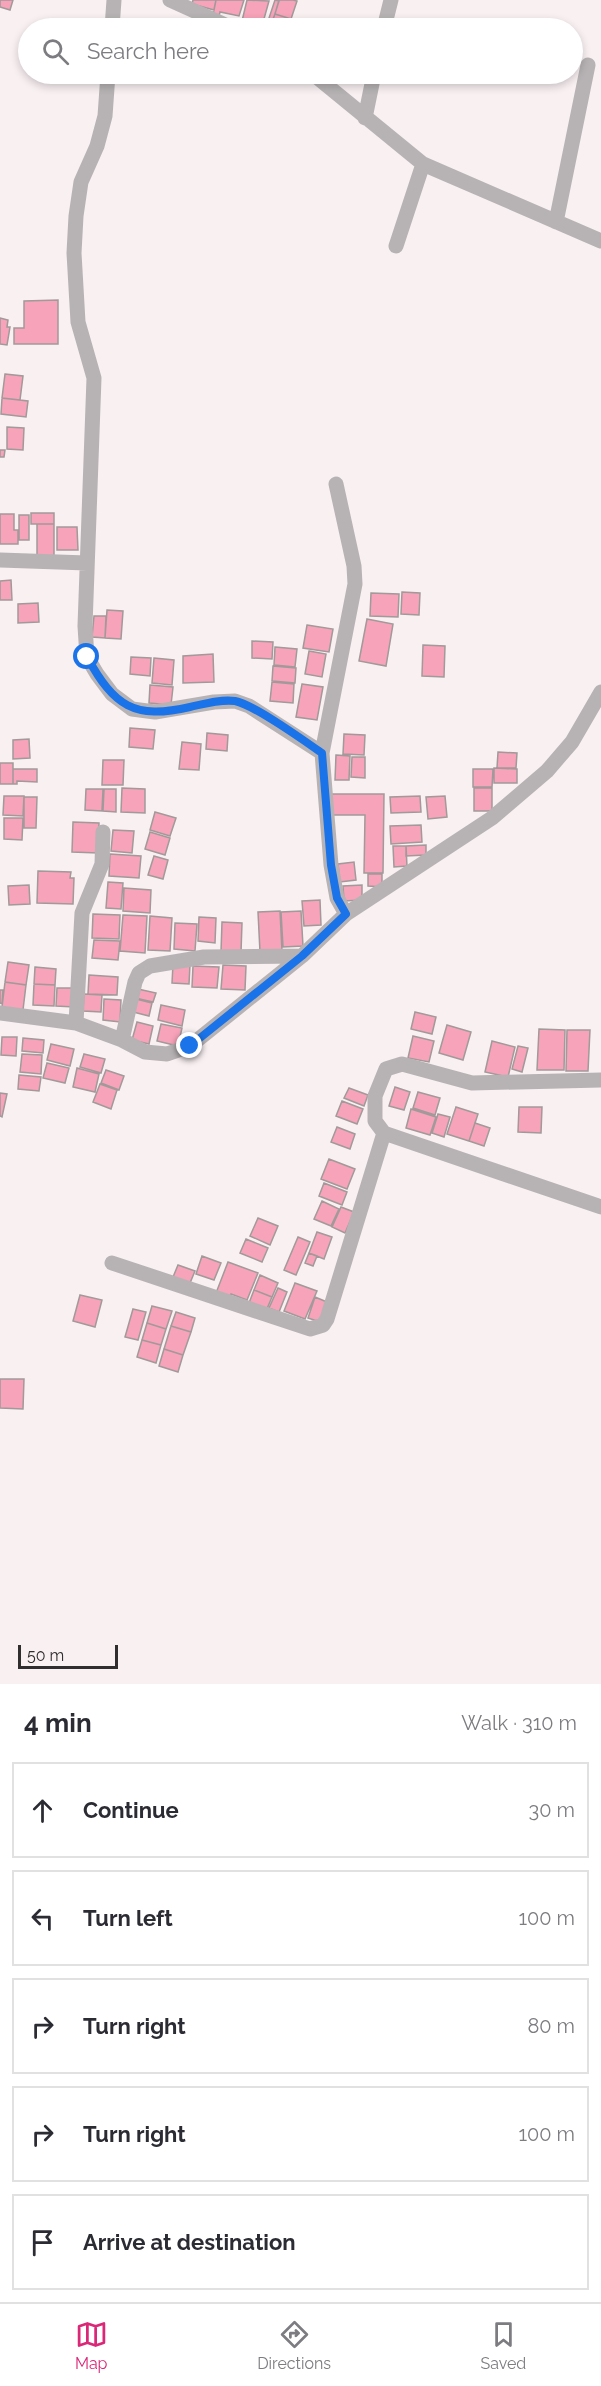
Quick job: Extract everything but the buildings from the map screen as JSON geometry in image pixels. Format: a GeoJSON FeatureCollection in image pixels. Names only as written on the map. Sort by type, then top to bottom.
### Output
{"type":"FeatureCollection","features":[{"type":"Feature","properties":{"kind":"street"},"geometry":{"type":"LineString","coordinates":[[113,18],[114,0]]}},
{"type":"Feature","properties":{"kind":"street"},"geometry":{"type":"LineString","coordinates":[[170,0],[210,18]]}},
{"type":"Feature","properties":{"kind":"street"},"geometry":{"type":"LineString","coordinates":[[386,18],[391,0]]}},
{"type":"Feature","properties":{"kind":"street"},"geometry":{"type":"LineString","coordinates":[[556,222],[588,65]]}},
{"type":"Feature","properties":{"kind":"street"},"geometry":{"type":"LineString","coordinates":[[107,84],[105,116],[97,146],[81,182],[74,253],[78,322],[94,378],[85,626],[87,657],[111,694],[132,709],[155,712],[214,702],[235,701],[249,706],[322,753]]}},
{"type":"Feature","properties":{"kind":"street"},"geometry":{"type":"LineString","coordinates":[[325,84],[423,164],[601,241]]}},
{"type":"Feature","properties":{"kind":"street"},"geometry":{"type":"LineString","coordinates":[[365,118],[372,84]]}},
{"type":"Feature","properties":{"kind":"street"},"geometry":{"type":"LineString","coordinates":[[396,246],[423,164]]}},
{"type":"Feature","properties":{"kind":"street"},"geometry":{"type":"LineString","coordinates":[[336,484],[354,566],[355,584],[322,753],[331,865],[337,898],[346,914]]}},
{"type":"Feature","properties":{"kind":"street"},"geometry":{"type":"LineString","coordinates":[[0,560],[87,562]]}},
{"type":"Feature","properties":{"kind":"street"},"geometry":{"type":"LineString","coordinates":[[0,1013],[76,1023],[122,1040],[145,1052],[167,1054],[190,1046],[302,956],[346,914],[492,818],[547,771],[572,742],[601,692]]}},
{"type":"Feature","properties":{"kind":"street"},"geometry":{"type":"LineString","coordinates":[[76,1023],[82,913],[102,864],[104,832]]}},
{"type":"Feature","properties":{"kind":"street"},"geometry":{"type":"LineString","coordinates":[[122,1040],[138,973],[150,966],[204,957],[302,956]]}},
{"type":"Feature","properties":{"kind":"street"},"geometry":{"type":"LineString","coordinates":[[601,1080],[472,1083],[402,1064],[386,1069],[375,1096],[375,1121],[384,1133],[601,1207]]}},
{"type":"Feature","properties":{"kind":"street"},"geometry":{"type":"LineString","coordinates":[[112,1263],[310,1329],[318,1328],[327,1319],[384,1133]]}},
{"type":"Feature","properties":{"kind":"route"},"geometry":{"type":"LineString","coordinates":[[87,657],[111,694],[132,709],[155,712],[214,702],[235,701],[249,706],[322,753],[331,865],[337,898],[346,914],[302,956],[190,1046]]}}]}
